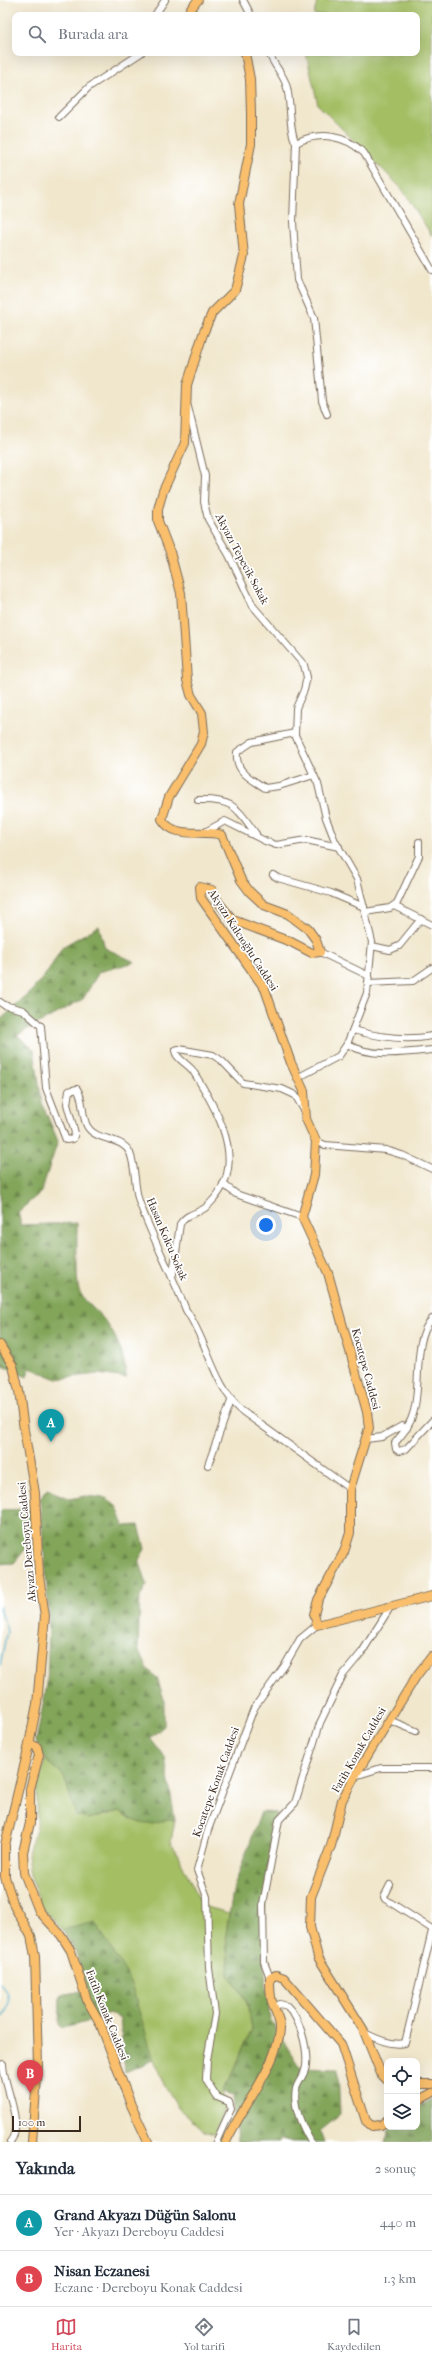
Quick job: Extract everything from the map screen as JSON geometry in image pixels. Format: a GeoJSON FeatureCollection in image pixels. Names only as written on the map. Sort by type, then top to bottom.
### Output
{"type":"FeatureCollection","features":[{"type":"Feature","properties":{"kind":"main road"},"geometry":{"type":"LineString","coordinates":[[190,12],[190,10],[198,0]]}},
{"type":"Feature","properties":{"kind":"main road"},"geometry":{"type":"LineString","coordinates":[[245,56],[250,79],[251,144],[239,204],[244,256],[235,290],[212,313],[203,334],[187,385],[185,443],[163,491],[158,509],[158,521],[170,552],[181,593],[187,680],[192,695],[202,713],[204,732],[201,744],[169,797],[162,819],[166,827],[174,831],[205,832],[222,835],[241,880],[250,892],[264,905],[288,914],[308,929],[316,940],[320,952]]}},
{"type":"Feature","properties":{"kind":"main road","name":"Akyazı Kalcıoğlu Caddesi"},"geometry":{"type":"LineString","coordinates":[[316,1141],[306,1119],[304,1091],[299,1077],[291,1063],[265,989],[201,898],[200,887],[212,890],[218,903],[233,920],[291,942],[312,953],[320,952]]}},
{"type":"Feature","properties":{"kind":"main road"},"geometry":{"type":"LineString","coordinates":[[302,1217],[314,1175],[316,1141]]}},
{"type":"Feature","properties":{"kind":"main road","name":"Kocatepe Caddesi"},"geometry":{"type":"LineString","coordinates":[[302,1217],[328,1273],[367,1412],[369,1428],[350,1489],[350,1533],[344,1552],[318,1600],[314,1614],[317,1625]]}},
{"type":"Feature","properties":{"kind":"main road","name":"Akyazı Dereboyu Caddesi"},"geometry":{"type":"LineString","coordinates":[[0,1345],[13,1366],[20,1391],[24,1430],[35,1493],[39,1576],[45,1616],[37,1704],[30,1742],[5,1845],[5,1876],[14,1906],[31,1936],[35,1956],[38,2066],[32,2141]]}},
{"type":"Feature","properties":{"kind":"main road","name":"Kocatepe Konak Caddesi"},"geometry":{"type":"LineString","coordinates":[[317,1625],[377,1608],[432,1596]]}},
{"type":"Feature","properties":{"kind":"main road","name":"Fatih Konak Caddesi"},"geometry":{"type":"LineString","coordinates":[[384,2078],[365,2033],[321,1962],[314,1944],[310,1927],[311,1897],[331,1846],[342,1800],[355,1776],[390,1720],[432,1656]]}},
{"type":"Feature","properties":{"kind":"main road","name":"Fatih Konak Caddesi"},"geometry":{"type":"LineString","coordinates":[[30,1742],[37,1747],[39,1755],[30,1789],[30,1823],[23,1852],[24,1873],[39,1911],[61,1935],[71,1951],[87,2000],[100,2023],[128,2098],[148,2142]]}},
{"type":"Feature","properties":{"kind":"main road"},"geometry":{"type":"LineString","coordinates":[[226,2142],[236,2120],[272,2061],[280,2027],[271,1997],[270,1978],[276,1975],[284,1978],[338,2039],[366,2121],[372,2126],[381,2125],[384,2122]]}},
{"type":"Feature","properties":{"kind":"main road"},"geometry":{"type":"LineString","coordinates":[[420,2084],[432,2084]]}},
{"type":"Feature","properties":{"kind":"main road"},"geometry":{"type":"LineString","coordinates":[[420,2100],[426,2098],[432,2092]]}},
{"type":"Feature","properties":{"kind":"street"},"geometry":{"type":"LineString","coordinates":[[156,12],[165,0]]}},
{"type":"Feature","properties":{"kind":"street"},"geometry":{"type":"LineString","coordinates":[[243,0],[249,12]]}},
{"type":"Feature","properties":{"kind":"street"},"geometry":{"type":"LineString","coordinates":[[59,117],[89,87],[137,56]]}},
{"type":"Feature","properties":{"kind":"street"},"geometry":{"type":"LineString","coordinates":[[271,56],[285,83],[293,125],[292,136],[296,143],[293,222],[297,280],[314,318],[322,401],[327,414]]}},
{"type":"Feature","properties":{"kind":"street"},"geometry":{"type":"LineString","coordinates":[[296,143],[321,135],[340,138],[355,144],[364,153],[432,270]]}},
{"type":"Feature","properties":{"kind":"street","name":"Akyazı Tepecik Sokak"},"geometry":{"type":"LineString","coordinates":[[186,396],[205,476],[204,502],[208,519],[229,555],[253,606],[304,665],[307,677],[304,690],[296,708],[295,732],[324,802],[326,818],[339,847],[357,879],[365,909],[372,946],[367,993],[347,1044],[340,1056],[299,1077]]}},
{"type":"Feature","properties":{"kind":"street"},"geometry":{"type":"LineString","coordinates":[[295,732],[252,742],[237,752],[236,762],[239,768],[247,776],[265,788],[279,786],[314,775]]}},
{"type":"Feature","properties":{"kind":"street"},"geometry":{"type":"LineString","coordinates":[[198,800],[228,802],[239,811],[258,837]]}},
{"type":"Feature","properties":{"kind":"street"},"geometry":{"type":"LineString","coordinates":[[205,832],[225,821],[276,845],[306,840],[339,847]]}},
{"type":"Feature","properties":{"kind":"street"},"geometry":{"type":"LineString","coordinates":[[394,906],[419,856],[419,842]]}},
{"type":"Feature","properties":{"kind":"street"},"geometry":{"type":"LineString","coordinates":[[273,875],[278,878],[331,893],[365,909],[394,906],[432,925]]}},
{"type":"Feature","properties":{"kind":"street"},"geometry":{"type":"LineString","coordinates":[[372,946],[390,950],[399,946],[421,919]]}},
{"type":"Feature","properties":{"kind":"street"},"geometry":{"type":"LineString","coordinates":[[320,952],[368,979],[413,981],[432,968]]}},
{"type":"Feature","properties":{"kind":"street","name":"Hasan Kolcu Sokak"},"geometry":{"type":"LineString","coordinates":[[0,1002],[23,1010],[41,1026],[46,1088],[66,1140],[73,1140],[75,1133],[67,1104],[69,1091],[77,1089],[80,1093],[82,1110],[88,1126],[95,1135],[120,1144],[129,1152],[139,1200],[172,1274],[186,1310],[195,1323],[224,1390],[231,1401],[242,1411],[350,1489]]}},
{"type":"Feature","properties":{"kind":"street"},"geometry":{"type":"LineString","coordinates":[[353,1030],[383,1037],[421,1038],[432,1036]]}},
{"type":"Feature","properties":{"kind":"street"},"geometry":{"type":"LineString","coordinates":[[347,1044],[356,1049],[396,1053],[432,1050]]}},
{"type":"Feature","properties":{"kind":"street"},"geometry":{"type":"LineString","coordinates":[[172,1274],[180,1224],[184,1218],[205,1208],[223,1184],[230,1166],[224,1129],[192,1070],[177,1055],[176,1050],[179,1049],[212,1055],[222,1061],[243,1083],[282,1089],[294,1095],[305,1111]]}},
{"type":"Feature","properties":{"kind":"street"},"geometry":{"type":"LineString","coordinates":[[316,1141],[325,1145],[386,1150],[402,1155],[432,1169]]}},
{"type":"Feature","properties":{"kind":"street"},"geometry":{"type":"LineString","coordinates":[[223,1184],[236,1194],[302,1217]]}},
{"type":"Feature","properties":{"kind":"street"},"geometry":{"type":"LineString","coordinates":[[432,1319],[428,1323],[422,1338],[417,1394],[413,1414],[407,1428],[395,1443],[396,1449],[399,1451],[406,1449],[432,1421]]}},
{"type":"Feature","properties":{"kind":"street"},"geometry":{"type":"LineString","coordinates":[[208,1465],[231,1401]]}},
{"type":"Feature","properties":{"kind":"street"},"geometry":{"type":"LineString","coordinates":[[366,1439],[382,1437],[402,1426],[407,1428]]}},
{"type":"Feature","properties":{"kind":"street"},"geometry":{"type":"LineString","coordinates":[[270,1978],[264,1962],[263,1904],[279,1820],[295,1803],[320,1723],[343,1675],[362,1652],[391,1606]]}},
{"type":"Feature","properties":{"kind":"street","name":"Kocatepe Konak Caddesi"},"geometry":{"type":"LineString","coordinates":[[216,2142],[231,2109],[229,2102],[217,2097],[206,2080],[207,2060],[215,2014],[208,1968],[207,1897],[197,1870],[208,1830],[254,1708],[300,1640],[317,1625]]}},
{"type":"Feature","properties":{"kind":"street"},"geometry":{"type":"LineString","coordinates":[[390,1720],[416,1731]]}},
{"type":"Feature","properties":{"kind":"street"},"geometry":{"type":"LineString","coordinates":[[355,1776],[381,1768],[432,1768]]}},
{"type":"Feature","properties":{"kind":"street"},"geometry":{"type":"LineString","coordinates":[[365,2033],[377,2039],[398,2045],[405,2043],[432,1930],[386,1899],[384,1896],[390,1885]]}},
{"type":"Feature","properties":{"kind":"street"},"geometry":{"type":"LineString","coordinates":[[425,1962],[432,1962]]}},
{"type":"Feature","properties":{"kind":"street"},"geometry":{"type":"LineString","coordinates":[[274,2007],[280,2004],[287,2006],[297,2019],[306,2053],[306,2067],[296,2089],[296,2104],[301,2122],[311,2142]]}},
{"type":"Feature","properties":{"kind":"street"},"geometry":{"type":"LineString","coordinates":[[2,2064],[3,2077],[15,2118],[15,2130],[10,2142]]}},
{"type":"Feature","properties":{"kind":"green space"},"geometry":{"type":"Polygon","coordinates":[[[317,0],[432,0],[432,236],[402,189],[318,105],[307,56],[420,56],[420,12],[315,12],[317,0]]]}},
{"type":"Feature","properties":{"kind":"green space"},"geometry":{"type":"Polygon","coordinates":[[[99,926],[105,948],[135,962],[99,972],[83,999],[17,1035],[34,1050],[42,1103],[58,1141],[41,1192],[18,1212],[21,1225],[77,1223],[77,1269],[79,1290],[86,1301],[111,1329],[122,1353],[126,1370],[126,1378],[97,1374],[57,1379],[30,1368],[27,1377],[3,1366],[0,1369],[0,1020],[29,994],[49,970],[62,947],[99,926]]]}},
{"type":"Feature","properties":{"kind":"green space"},"geometry":{"type":"Polygon","coordinates":[[[47,1489],[70,1499],[85,1496],[106,1498],[117,1507],[124,1526],[139,1525],[145,1549],[139,1560],[147,1584],[140,1597],[138,1649],[148,1669],[157,1678],[164,1699],[164,1726],[150,1738],[165,1758],[175,1820],[166,1819],[154,1824],[148,1824],[131,1819],[120,1811],[88,1819],[76,1816],[64,1776],[45,1760],[36,1741],[47,1684],[49,1617],[40,1499],[47,1489]]]}},
{"type":"Feature","properties":{"kind":"green space"},"geometry":{"type":"Polygon","coordinates":[[[30,1509],[31,1542],[14,1563],[0,1564],[0,1510],[30,1509]]]}},
{"type":"Feature","properties":{"kind":"green space"},"geometry":{"type":"Polygon","coordinates":[[[45,1760],[64,1776],[77,1816],[98,1817],[120,1811],[175,1820],[171,1841],[203,1906],[229,1913],[226,1934],[229,1975],[246,1999],[252,2028],[232,2075],[222,2092],[226,2106],[215,2134],[204,2131],[178,2108],[165,2087],[150,2051],[62,1930],[41,1906],[30,1875],[27,1855],[37,1826],[37,1788],[45,1760]]]}},
{"type":"Feature","properties":{"kind":"green space"},"geometry":{"type":"Polygon","coordinates":[[[261,1812],[277,1813],[266,1877],[264,1962],[270,2019],[300,2068],[338,2069],[340,2115],[320,2131],[324,2142],[290,2142],[280,2139],[281,2142],[237,2142],[233,2095],[222,2092],[232,2075],[252,2028],[246,1999],[229,1975],[226,1934],[234,1886],[261,1812]]]}},
{"type":"Feature","properties":{"kind":"green space"},"geometry":{"type":"Polygon","coordinates":[[[95,1922],[129,1978],[154,2060],[125,2072],[120,2019],[109,2013],[91,2021],[63,2028],[59,2026],[60,1995],[88,1990],[75,1950],[62,1930],[95,1922]]]}},
{"type":"Feature","properties":{"kind":"green space"},"geometry":{"type":"Polygon","coordinates":[[[432,2099],[432,2142],[385,2142],[389,2130],[420,2130],[420,2106],[432,2099]]]}},
{"type":"Feature","properties":{"kind":"waterway"},"geometry":{"type":"LineString","coordinates":[[0,1607],[7,1631],[0,1665]]}},
{"type":"Feature","properties":{"kind":"waterway"},"geometry":{"type":"LineString","coordinates":[[0,1983],[4,1987],[9,2000],[7,2010],[0,2018]]}},
{"type":"Feature","properties":{"kind":"place","name":"Grand Akyazı Düğün Salonu"},"geometry":{"type":"Point","coordinates":[51,1442]}},
{"type":"Feature","properties":{"kind":"place","name":"Nisan Eczanesi"},"geometry":{"type":"Point","coordinates":[30,2093]}}]}
